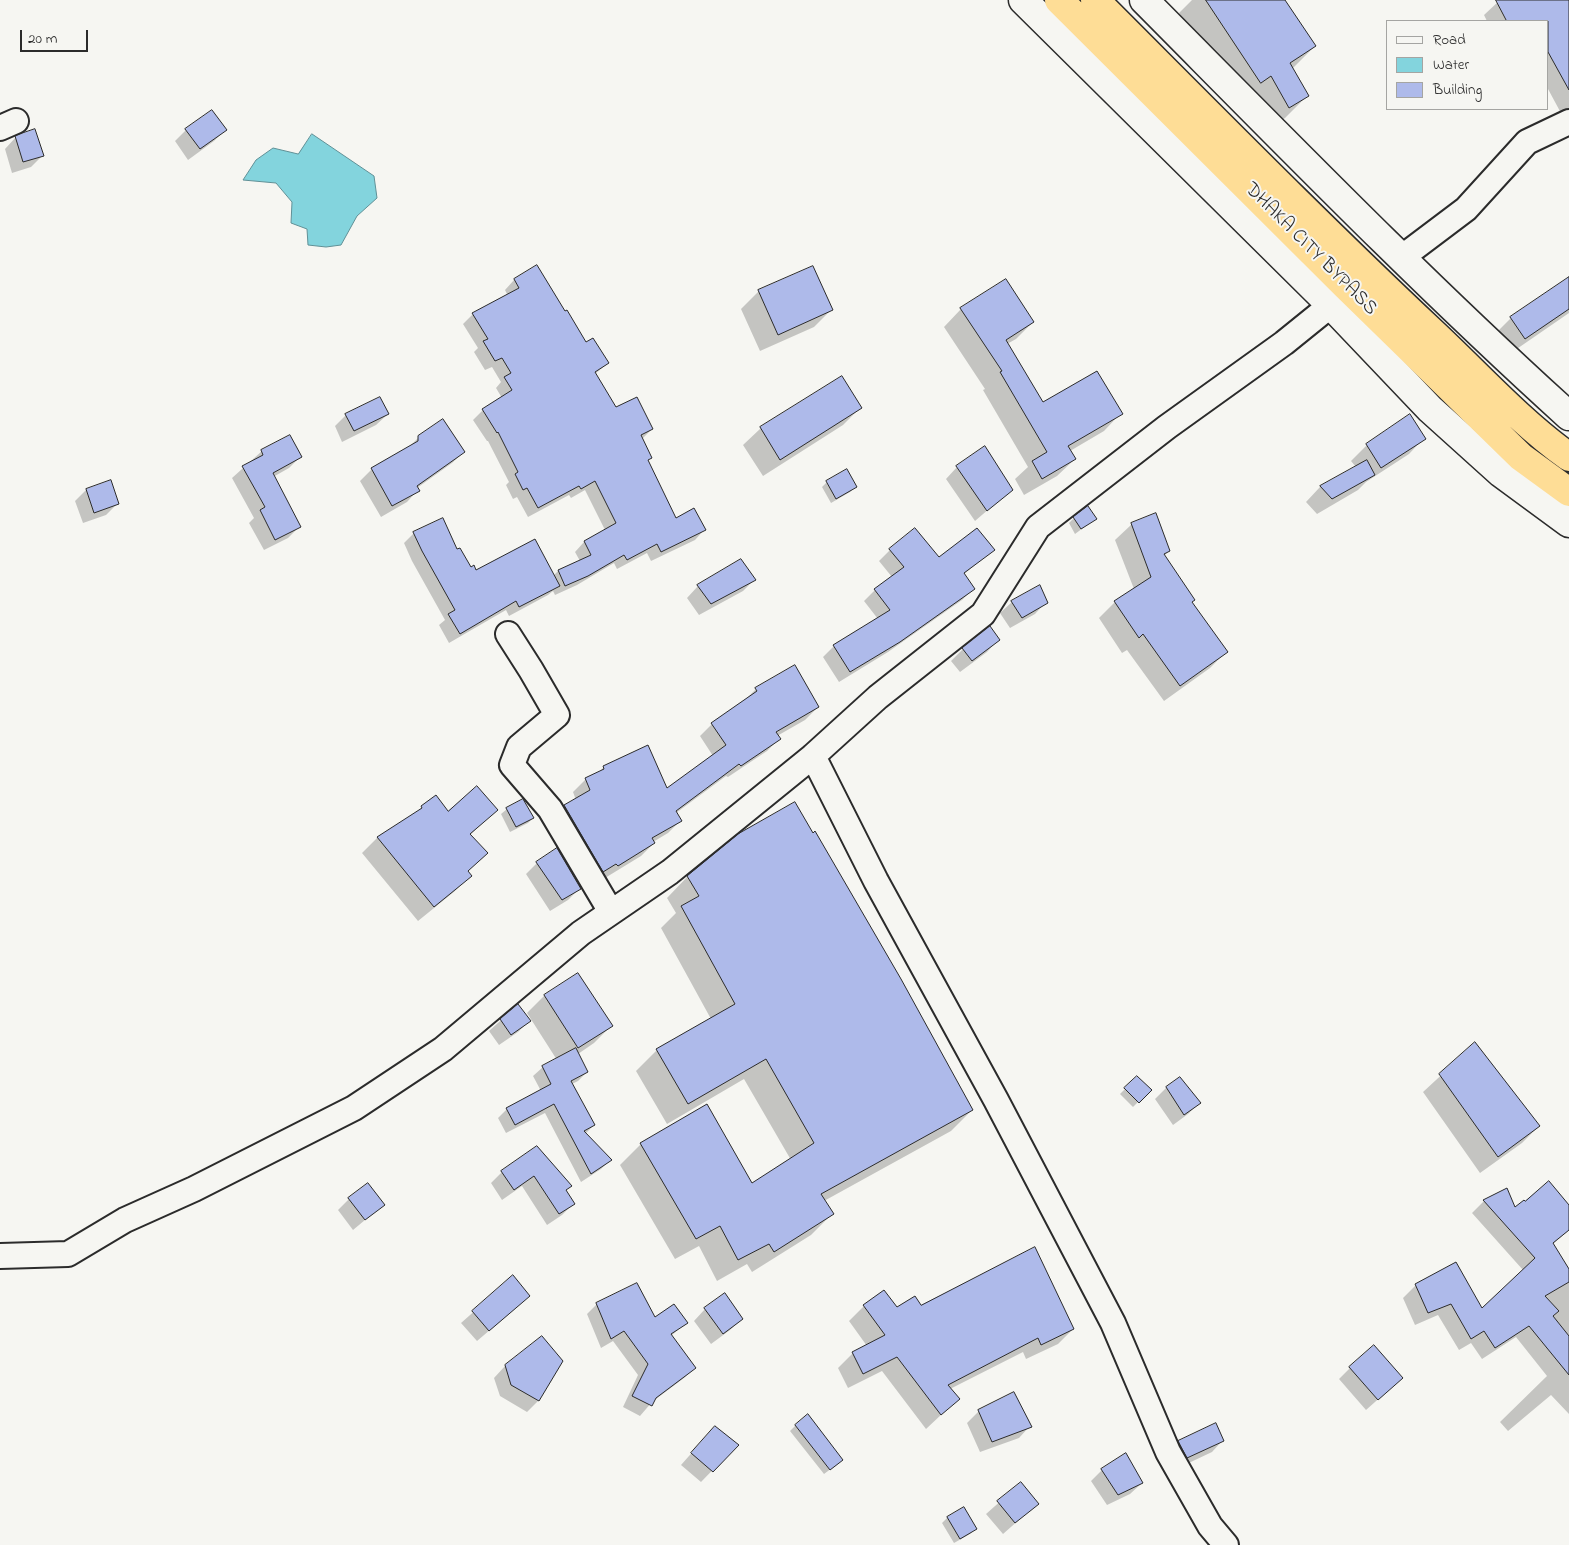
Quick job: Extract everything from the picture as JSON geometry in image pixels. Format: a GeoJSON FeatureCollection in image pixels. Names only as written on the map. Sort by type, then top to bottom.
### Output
{"type":"FeatureCollection","features":[{"type":"Feature","properties":{"kind":"highway","name":"DHAKA CITY BYPASS"},"geometry":{"type":"LineString","coordinates":[[1059,0],[1514,450],[1569,492]]}},
{"type":"Feature","properties":{"kind":"highway","name":"DHAKA CITY BYPASS"},"geometry":{"type":"LineString","coordinates":[[1095,0],[1363,268],[1474,371],[1540,436],[1569,457]]}},
{"type":"Feature","properties":{"kind":"main road"},"geometry":{"type":"LineString","coordinates":[[1024,0],[1331,305],[1430,409],[1501,472],[1569,523]]}},
{"type":"Feature","properties":{"kind":"main road"},"geometry":{"type":"LineString","coordinates":[[1144,0],[1401,258],[1569,416]]}},
{"type":"Feature","properties":{"kind":"street"},"geometry":{"type":"LineString","coordinates":[[1401,258],[1466,210],[1527,142],[1569,122]]}},
{"type":"Feature","properties":{"kind":"street"},"geometry":{"type":"LineString","coordinates":[[0,1256],[68,1254],[125,1220],[194,1189],[354,1108],[443,1049],[581,933],[670,872],[813,756],[878,697],[983,614],[1038,527],[1167,427],[1284,343],[1331,305]]}},
{"type":"Feature","properties":{"kind":"street"},"geometry":{"type":"LineString","coordinates":[[508,634],[557,715],[519,747],[512,765],[550,809],[611,912]]}},
{"type":"Feature","properties":{"kind":"street"},"geometry":{"type":"LineString","coordinates":[[813,756],[876,881],[996,1100],[1113,1323],[1168,1452],[1210,1526],[1226,1545]]}},
{"type":"Feature","properties":{"kind":"water"},"geometry":{"type":"Polygon","coordinates":[[[312,134],[374,176],[377,198],[357,216],[341,245],[326,247],[308,245],[307,229],[291,223],[292,202],[276,183],[243,180],[256,160],[273,148],[298,154],[312,134]]]}},
{"type":"Feature","properties":{"kind":"building"},"geometry":{"type":"Polygon","coordinates":[[[1206,0],[1285,0],[1316,46],[1290,63],[1309,96],[1289,108],[1271,76],[1261,83],[1206,0]]]}},
{"type":"Feature","properties":{"kind":"building"},"geometry":{"type":"Polygon","coordinates":[[[1496,0],[1569,0],[1569,90],[1549,54],[1549,20],[1506,20],[1496,0]]]}},
{"type":"Feature","properties":{"kind":"building"},"geometry":{"type":"Polygon","coordinates":[[[212,110],[227,130],[200,149],[185,129],[212,110]]]}},
{"type":"Feature","properties":{"kind":"building"},"geometry":{"type":"Polygon","coordinates":[[[35,129],[44,156],[23,162],[15,136],[35,129]]]}},
{"type":"Feature","properties":{"kind":"building"},"geometry":{"type":"Polygon","coordinates":[[[537,265],[586,342],[593,338],[609,363],[595,372],[616,407],[637,397],[653,429],[641,435],[652,458],[648,460],[676,518],[694,508],[706,530],[661,552],[657,544],[627,560],[624,555],[588,576],[565,586],[558,570],[591,555],[584,541],[616,523],[595,481],[581,489],[579,486],[538,508],[527,488],[523,490],[515,474],[518,472],[498,432],[482,409],[512,390],[504,377],[511,373],[502,358],[495,361],[483,341],[488,339],[472,313],[519,288],[514,279],[537,265]]]}},
{"type":"Feature","properties":{"kind":"building"},"geometry":{"type":"Polygon","coordinates":[[[813,266],[833,310],[778,335],[758,290],[813,266]]]}},
{"type":"Feature","properties":{"kind":"building"},"geometry":{"type":"Polygon","coordinates":[[[1569,277],[1569,309],[1525,339],[1510,317],[1569,277]]]}},
{"type":"Feature","properties":{"kind":"building"},"geometry":{"type":"Polygon","coordinates":[[[1006,279],[1034,322],[1006,340],[1043,402],[1097,371],[1123,414],[1068,446],[1076,459],[1042,479],[1032,461],[1047,452],[1000,372],[1002,371],[960,308],[1006,279]]]}},
{"type":"Feature","properties":{"kind":"building"},"geometry":{"type":"Polygon","coordinates":[[[842,376],[862,408],[780,460],[760,427],[842,376]]]}},
{"type":"Feature","properties":{"kind":"building"},"geometry":{"type":"Polygon","coordinates":[[[380,397],[389,414],[354,431],[345,414],[380,397]]]}},
{"type":"Feature","properties":{"kind":"building"},"geometry":{"type":"Polygon","coordinates":[[[1410,414],[1426,439],[1381,468],[1366,444],[1410,414]]]}},
{"type":"Feature","properties":{"kind":"building"},"geometry":{"type":"Polygon","coordinates":[[[443,419],[465,452],[417,486],[420,491],[392,506],[371,468],[418,441],[418,436],[443,419]]]}},
{"type":"Feature","properties":{"kind":"building"},"geometry":{"type":"Polygon","coordinates":[[[290,435],[302,457],[273,473],[301,527],[275,540],[260,510],[265,507],[242,466],[263,455],[261,450],[290,435]]]}},
{"type":"Feature","properties":{"kind":"building"},"geometry":{"type":"Polygon","coordinates":[[[985,446],[1013,490],[987,511],[956,466],[985,446]]]}},
{"type":"Feature","properties":{"kind":"building"},"geometry":{"type":"Polygon","coordinates":[[[1367,460],[1375,475],[1332,499],[1320,486],[1367,460]]]}},
{"type":"Feature","properties":{"kind":"building"},"geometry":{"type":"Polygon","coordinates":[[[847,469],[857,487],[836,499],[826,481],[847,469]]]}},
{"type":"Feature","properties":{"kind":"building"},"geometry":{"type":"Polygon","coordinates":[[[111,480],[119,504],[94,513],[86,489],[111,480]]]}},
{"type":"Feature","properties":{"kind":"building"},"geometry":{"type":"Polygon","coordinates":[[[1088,506],[1097,519],[1081,529],[1073,517],[1088,506]]]}},
{"type":"Feature","properties":{"kind":"building"},"geometry":{"type":"Polygon","coordinates":[[[1156,513],[1170,551],[1164,554],[1195,600],[1192,602],[1228,652],[1180,686],[1143,634],[1139,638],[1114,601],[1151,577],[1131,523],[1156,513]]]}},
{"type":"Feature","properties":{"kind":"building"},"geometry":{"type":"Polygon","coordinates":[[[443,518],[457,549],[460,548],[471,567],[474,565],[476,570],[535,539],[560,586],[519,607],[516,601],[460,634],[448,614],[455,610],[413,532],[443,518]]]}},
{"type":"Feature","properties":{"kind":"building"},"geometry":{"type":"Polygon","coordinates":[[[915,528],[939,557],[977,528],[995,550],[964,573],[975,589],[900,642],[850,672],[833,645],[890,610],[874,589],[904,567],[889,549],[915,528]]]}},
{"type":"Feature","properties":{"kind":"building"},"geometry":{"type":"Polygon","coordinates":[[[741,559],[756,580],[711,604],[697,585],[741,559]]]}},
{"type":"Feature","properties":{"kind":"building"},"geometry":{"type":"Polygon","coordinates":[[[1040,585],[1048,603],[1022,618],[1011,601],[1040,585]]]}},
{"type":"Feature","properties":{"kind":"building"},"geometry":{"type":"Polygon","coordinates":[[[990,626],[1000,640],[972,661],[962,648],[990,626]]]}},
{"type":"Feature","properties":{"kind":"building"},"geometry":{"type":"Polygon","coordinates":[[[795,665],[819,707],[776,732],[781,739],[741,766],[739,764],[676,811],[682,821],[652,838],[655,843],[618,866],[616,864],[603,872],[564,805],[590,790],[585,778],[604,769],[603,766],[648,745],[667,788],[726,745],[711,723],[757,691],[755,688],[795,665]]]}},
{"type":"Feature","properties":{"kind":"building"},"geometry":{"type":"Polygon","coordinates":[[[477,786],[498,810],[470,834],[488,853],[468,871],[472,876],[434,907],[377,837],[422,808],[421,806],[436,795],[448,811],[477,786]]]}},
{"type":"Feature","properties":{"kind":"building"},"geometry":{"type":"Polygon","coordinates":[[[523,799],[534,818],[516,827],[506,808],[523,799]]]}},
{"type":"Feature","properties":{"kind":"building"},"geometry":{"type":"Polygon","coordinates":[[[795,802],[813,833],[815,831],[901,979],[973,1110],[821,1194],[834,1214],[774,1252],[769,1244],[738,1260],[720,1226],[696,1239],[640,1143],[707,1104],[752,1183],[814,1143],[766,1059],[688,1104],[656,1049],[735,1004],[681,906],[699,896],[687,876],[738,834],[795,802]]]}},
{"type":"Feature","properties":{"kind":"building"},"geometry":{"type":"Polygon","coordinates":[[[557,848],[581,889],[562,900],[536,862],[557,848]]]}},
{"type":"Feature","properties":{"kind":"building"},"geometry":{"type":"Polygon","coordinates":[[[578,973],[613,1026],[578,1048],[544,995],[578,973]]]}},
{"type":"Feature","properties":{"kind":"building"},"geometry":{"type":"Polygon","coordinates":[[[518,1004],[531,1021],[511,1035],[500,1019],[518,1004]]]}},
{"type":"Feature","properties":{"kind":"building"},"geometry":{"type":"Polygon","coordinates":[[[1475,1042],[1540,1126],[1498,1157],[1439,1074],[1475,1042]]]}},
{"type":"Feature","properties":{"kind":"building"},"geometry":{"type":"Polygon","coordinates":[[[576,1048],[588,1072],[571,1081],[595,1125],[584,1131],[612,1160],[591,1174],[554,1104],[515,1125],[506,1108],[551,1084],[542,1066],[576,1048]]]}},
{"type":"Feature","properties":{"kind":"building"},"geometry":{"type":"Polygon","coordinates":[[[1137,1076],[1152,1090],[1139,1103],[1124,1088],[1137,1076]]]}},
{"type":"Feature","properties":{"kind":"building"},"geometry":{"type":"Polygon","coordinates":[[[1180,1077],[1201,1103],[1184,1115],[1166,1087],[1180,1077]]]}},
{"type":"Feature","properties":{"kind":"building"},"geometry":{"type":"Polygon","coordinates":[[[537,1146],[572,1186],[566,1190],[575,1204],[559,1214],[534,1176],[514,1190],[501,1171],[537,1146]]]}},
{"type":"Feature","properties":{"kind":"building"},"geometry":{"type":"Polygon","coordinates":[[[1549,1181],[1569,1205],[1569,1230],[1553,1243],[1569,1269],[1569,1282],[1545,1296],[1559,1311],[1553,1316],[1569,1336],[1569,1375],[1529,1326],[1495,1348],[1484,1331],[1471,1339],[1451,1304],[1428,1313],[1415,1284],[1456,1262],[1482,1308],[1535,1258],[1483,1200],[1507,1188],[1515,1207],[1549,1181]]]}},
{"type":"Feature","properties":{"kind":"building"},"geometry":{"type":"Polygon","coordinates":[[[368,1183],[385,1205],[365,1220],[348,1198],[368,1183]]]}},
{"type":"Feature","properties":{"kind":"building"},"geometry":{"type":"Polygon","coordinates":[[[1035,1247],[1074,1329],[1041,1345],[1038,1338],[948,1385],[960,1399],[941,1415],[897,1357],[863,1374],[852,1352],[885,1335],[863,1305],[884,1290],[897,1307],[915,1296],[921,1305],[1035,1247]]]}},
{"type":"Feature","properties":{"kind":"building"},"geometry":{"type":"Polygon","coordinates":[[[513,1275],[530,1296],[489,1331],[472,1311],[513,1275]]]}},
{"type":"Feature","properties":{"kind":"building"},"geometry":{"type":"Polygon","coordinates":[[[637,1283],[655,1317],[674,1304],[688,1323],[671,1334],[696,1368],[656,1398],[652,1406],[632,1396],[648,1364],[624,1331],[611,1339],[596,1303],[637,1283]]]}},
{"type":"Feature","properties":{"kind":"building"},"geometry":{"type":"Polygon","coordinates":[[[725,1293],[743,1319],[723,1334],[704,1308],[725,1293]]]}},
{"type":"Feature","properties":{"kind":"building"},"geometry":{"type":"Polygon","coordinates":[[[542,1336],[563,1361],[539,1401],[511,1385],[505,1365],[542,1336]]]}},
{"type":"Feature","properties":{"kind":"building"},"geometry":{"type":"Polygon","coordinates":[[[1374,1345],[1403,1378],[1378,1400],[1349,1367],[1374,1345]]]}},
{"type":"Feature","properties":{"kind":"building"},"geometry":{"type":"Polygon","coordinates":[[[1014,1392],[1032,1427],[992,1442],[978,1410],[1014,1392]]]}},
{"type":"Feature","properties":{"kind":"building"},"geometry":{"type":"Polygon","coordinates":[[[808,1414],[843,1460],[830,1470],[795,1425],[808,1414]]]}},
{"type":"Feature","properties":{"kind":"building"},"geometry":{"type":"Polygon","coordinates":[[[1216,1423],[1224,1441],[1187,1458],[1178,1441],[1216,1423]]]}},
{"type":"Feature","properties":{"kind":"building"},"geometry":{"type":"Polygon","coordinates":[[[715,1426],[739,1445],[713,1472],[691,1453],[715,1426]]]}},
{"type":"Feature","properties":{"kind":"building"},"geometry":{"type":"Polygon","coordinates":[[[1126,1453],[1143,1483],[1118,1495],[1101,1469],[1126,1453]]]}},
{"type":"Feature","properties":{"kind":"building"},"geometry":{"type":"Polygon","coordinates":[[[1021,1482],[1039,1504],[1015,1523],[997,1501],[1021,1482]]]}},
{"type":"Feature","properties":{"kind":"building"},"geometry":{"type":"Polygon","coordinates":[[[964,1507],[977,1529],[960,1539],[947,1517],[964,1507]]]}}]}
